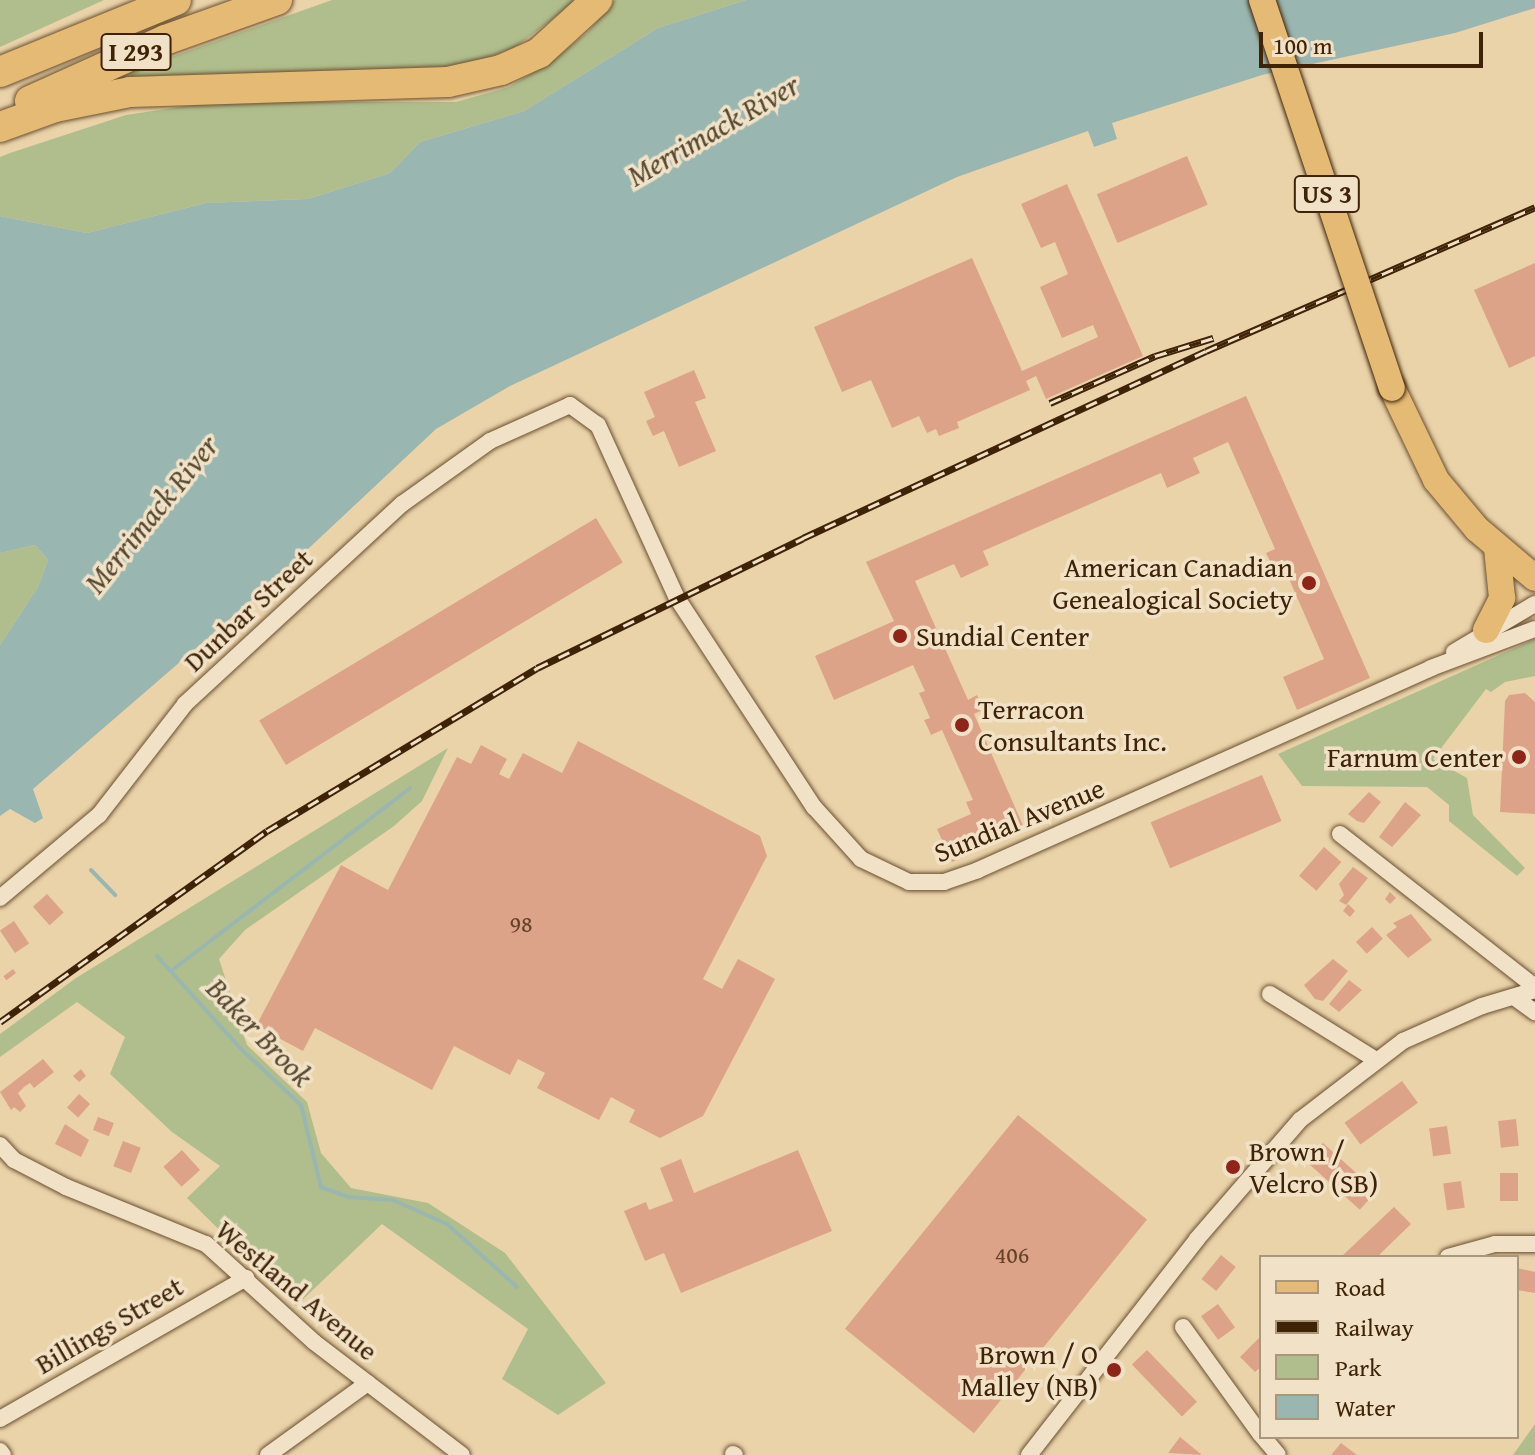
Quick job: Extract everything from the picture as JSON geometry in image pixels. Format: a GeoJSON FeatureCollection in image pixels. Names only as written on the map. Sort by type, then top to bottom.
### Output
{"type":"FeatureCollection","features":[{"type":"Feature","properties":{"kind":"highway","name":"I 293"},"geometry":{"type":"LineString","coordinates":[[0,72],[176,0]]}},
{"type":"Feature","properties":{"kind":"highway","name":"I 293"},"geometry":{"type":"LineString","coordinates":[[0,117],[83,74],[277,0]]}},
{"type":"Feature","properties":{"kind":"highway"},"geometry":{"type":"LineString","coordinates":[[0,127],[55,107],[130,92],[448,82],[501,70],[539,53],[597,0]]}},
{"type":"Feature","properties":{"kind":"main road","name":"US 3"},"geometry":{"type":"LineString","coordinates":[[1262,0],[1392,388],[1436,480],[1497,548],[1535,578]]}},
{"type":"Feature","properties":{"kind":"main road"},"geometry":{"type":"LineString","coordinates":[[1486,630],[1502,598],[1497,548]]}},
{"type":"Feature","properties":{"kind":"street","name":"Sundial Avenue"},"geometry":{"type":"LineString","coordinates":[[570,405],[598,425],[677,598],[814,807],[847,848],[892,877],[926,884],[961,877],[1431,668],[1535,629]]}},
{"type":"Feature","properties":{"kind":"street","name":"Dunbar Street"},"geometry":{"type":"LineString","coordinates":[[0,898],[99,815],[185,704],[402,504],[490,441],[570,405]]}},
{"type":"Feature","properties":{"kind":"street","name":"Sundial Avenue"},"geometry":{"type":"LineString","coordinates":[[1431,668],[1486,630],[1535,604]]}},
{"type":"Feature","properties":{"kind":"street"},"geometry":{"type":"LineString","coordinates":[[1029,1455],[1267,1156],[1310,1111],[1376,1060],[1442,1022],[1535,988],[1340,834]]}},
{"type":"Feature","properties":{"kind":"street"},"geometry":{"type":"LineString","coordinates":[[1270,994],[1376,1060]]}},
{"type":"Feature","properties":{"kind":"street"},"geometry":{"type":"LineString","coordinates":[[1514,997],[1535,1012]]}},
{"type":"Feature","properties":{"kind":"street","name":"Westland Avenue"},"geometry":{"type":"LineString","coordinates":[[0,1145],[14,1160],[66,1187],[206,1244],[368,1383],[462,1455]]}},
{"type":"Feature","properties":{"kind":"street"},"geometry":{"type":"LineString","coordinates":[[0,1172],[14,1160]]}},
{"type":"Feature","properties":{"kind":"street"},"geometry":{"type":"LineString","coordinates":[[1455,1255],[1495,1244],[1535,1244]]}},
{"type":"Feature","properties":{"kind":"street","name":"Billings Street"},"geometry":{"type":"LineString","coordinates":[[0,1419],[246,1278]]}},
{"type":"Feature","properties":{"kind":"street"},"geometry":{"type":"LineString","coordinates":[[1183,1327],[1259,1427]]}},
{"type":"Feature","properties":{"kind":"street"},"geometry":{"type":"LineString","coordinates":[[268,1455],[368,1383]]}},
{"type":"Feature","properties":{"kind":"green space"},"geometry":{"type":"Polygon","coordinates":[[[0,0],[104,0],[0,47],[0,0]]]}},
{"type":"Feature","properties":{"kind":"green space"},"geometry":{"type":"Polygon","coordinates":[[[332,0],[578,0],[514,48],[450,72],[133,80],[129,72],[332,0]]]}},
{"type":"Feature","properties":{"kind":"green space"},"geometry":{"type":"Polygon","coordinates":[[[615,0],[746,0],[658,28],[524,111],[420,142],[390,173],[308,199],[206,203],[87,233],[0,216],[0,157],[10,153],[126,115],[213,102],[456,102],[509,87],[552,61],[588,32],[615,0]]]}},
{"type":"Feature","properties":{"kind":"green space"},"geometry":{"type":"Polygon","coordinates":[[[35,545],[48,560],[38,587],[0,645],[0,553],[35,545]]]}},
{"type":"Feature","properties":{"kind":"green space"},"geometry":{"type":"Polygon","coordinates":[[[1535,639],[1535,676],[1505,682],[1491,692],[1486,689],[1433,759],[1467,778],[1473,815],[1525,868],[1517,876],[1449,821],[1449,805],[1427,787],[1302,786],[1278,754],[1535,639]]]}},
{"type":"Feature","properties":{"kind":"green space"},"geometry":{"type":"Polygon","coordinates":[[[448,748],[422,801],[394,826],[245,930],[219,959],[247,1045],[307,1102],[321,1153],[351,1188],[428,1203],[505,1253],[606,1383],[558,1415],[502,1379],[528,1329],[382,1224],[296,1306],[187,1198],[220,1166],[172,1132],[110,1074],[125,1037],[77,1002],[0,1057],[0,1034],[76,978],[448,748]]]}},
{"type":"Feature","properties":{"kind":"green space"},"geometry":{"type":"Polygon","coordinates":[[[1535,1424],[1535,1455],[1513,1455],[1535,1424]]]}},
{"type":"Feature","properties":{"kind":"water","name":"Merrimack River"},"geometry":{"type":"Polygon","coordinates":[[[746,0],[1535,0],[1535,8],[1455,33],[1262,75],[1112,123],[1117,139],[1094,147],[1088,131],[957,177],[510,386],[436,429],[276,579],[33,789],[43,818],[35,823],[10,809],[0,816],[0,645],[38,587],[48,560],[35,545],[0,553],[0,216],[87,233],[206,203],[308,199],[390,173],[420,142],[524,111],[658,28],[746,0]]]}},
{"type":"Feature","properties":{"kind":"building"},"geometry":{"type":"Polygon","coordinates":[[[1187,156],[1208,205],[1117,243],[1097,194],[1187,156]]]}},
{"type":"Feature","properties":{"kind":"building"},"geometry":{"type":"Polygon","coordinates":[[[1067,184],[1143,356],[1046,399],[1036,376],[1026,381],[1030,390],[957,422],[959,428],[939,436],[936,429],[927,433],[919,416],[892,428],[871,380],[842,392],[814,327],[972,258],[1022,371],[1098,337],[1093,325],[1062,338],[1040,287],[1068,274],[1055,242],[1041,248],[1021,204],[1067,184]]]}},
{"type":"Feature","properties":{"kind":"building"},"geometry":{"type":"Polygon","coordinates":[[[1535,263],[1535,356],[1509,368],[1474,290],[1535,263]]]}},
{"type":"Feature","properties":{"kind":"building"},"geometry":{"type":"Polygon","coordinates":[[[694,370],[706,398],[695,402],[716,451],[679,467],[664,431],[653,436],[646,421],[655,417],[644,392],[694,370]]]}},
{"type":"Feature","properties":{"kind":"building","name":"Sundial Center"},"geometry":{"type":"Polygon","coordinates":[[[1246,396],[1370,678],[1297,710],[1283,677],[1324,659],[1283,565],[1273,569],[1266,553],[1275,549],[1228,442],[1193,458],[1200,473],[1167,488],[1161,473],[983,551],[989,565],[961,578],[954,564],[915,581],[968,700],[977,695],[983,710],[974,714],[1025,830],[952,862],[937,829],[971,814],[966,802],[973,800],[942,730],[931,735],[924,720],[930,718],[919,693],[925,691],[913,665],[834,700],[815,656],[894,621],[866,562],[1246,396]]]}},
{"type":"Feature","properties":{"kind":"building"},"geometry":{"type":"Polygon","coordinates":[[[596,518],[623,563],[286,765],[259,720],[596,518]]]}},
{"type":"Feature","properties":{"kind":"building","name":"Farnum Center"},"geometry":{"type":"Polygon","coordinates":[[[1525,693],[1535,702],[1535,814],[1500,812],[1505,701],[1509,695],[1525,693]]]}},
{"type":"Feature","properties":{"kind":"building"},"geometry":{"type":"Polygon","coordinates":[[[578,741],[760,836],[767,856],[703,979],[722,989],[738,959],[775,979],[703,1116],[660,1138],[629,1122],[635,1110],[611,1097],[599,1120],[537,1088],[545,1073],[518,1059],[510,1075],[454,1046],[432,1090],[315,1028],[303,1051],[256,1026],[341,865],[388,890],[457,757],[471,764],[481,745],[507,759],[499,774],[509,779],[523,753],[562,773],[578,741]]]}},
{"type":"Feature","properties":{"kind":"building"},"geometry":{"type":"Polygon","coordinates":[[[1262,775],[1282,821],[1170,868],[1151,822],[1262,775]]]}},
{"type":"Feature","properties":{"kind":"building"},"geometry":{"type":"Polygon","coordinates":[[[1369,792],[1381,802],[1364,823],[1348,814],[1369,792]]]}},
{"type":"Feature","properties":{"kind":"building"},"geometry":{"type":"Polygon","coordinates":[[[1405,802],[1421,815],[1392,847],[1379,837],[1405,802]]]}},
{"type":"Feature","properties":{"kind":"building"},"geometry":{"type":"Polygon","coordinates":[[[1324,847],[1341,862],[1316,891],[1299,876],[1324,847]]]}},
{"type":"Feature","properties":{"kind":"building"},"geometry":{"type":"Polygon","coordinates":[[[1353,867],[1368,878],[1346,905],[1339,901],[1344,895],[1339,884],[1353,867]]]}},
{"type":"Feature","properties":{"kind":"building"},"geometry":{"type":"Polygon","coordinates":[[[1390,892],[1396,898],[1390,904],[1385,899],[1390,892]]]}},
{"type":"Feature","properties":{"kind":"building"},"geometry":{"type":"Polygon","coordinates":[[[47,894],[64,913],[50,925],[33,907],[47,894]]]}},
{"type":"Feature","properties":{"kind":"building"},"geometry":{"type":"Polygon","coordinates":[[[1348,904],[1355,911],[1350,917],[1343,911],[1348,904]]]}},
{"type":"Feature","properties":{"kind":"building"},"geometry":{"type":"Polygon","coordinates":[[[1411,914],[1432,940],[1408,958],[1386,935],[1397,927],[1393,923],[1411,914]]]}},
{"type":"Feature","properties":{"kind":"building"},"geometry":{"type":"Polygon","coordinates":[[[14,921],[29,943],[15,953],[0,931],[14,921]]]}},
{"type":"Feature","properties":{"kind":"building"},"geometry":{"type":"Polygon","coordinates":[[[1372,927],[1383,939],[1367,954],[1356,942],[1372,927]]]}},
{"type":"Feature","properties":{"kind":"building"},"geometry":{"type":"Polygon","coordinates":[[[1333,959],[1348,971],[1323,1001],[1315,999],[1304,985],[1333,959]]]}},
{"type":"Feature","properties":{"kind":"building"},"geometry":{"type":"Polygon","coordinates":[[[13,969],[16,973],[6,980],[3,976],[13,969]]]}},
{"type":"Feature","properties":{"kind":"building"},"geometry":{"type":"Polygon","coordinates":[[[1349,980],[1362,990],[1339,1012],[1329,1004],[1349,980]]]}},
{"type":"Feature","properties":{"kind":"building"},"geometry":{"type":"Polygon","coordinates":[[[43,1059],[54,1072],[34,1088],[30,1083],[24,1087],[18,1093],[26,1106],[20,1112],[14,1107],[11,1110],[0,1092],[43,1059]]]}},
{"type":"Feature","properties":{"kind":"building"},"geometry":{"type":"Polygon","coordinates":[[[81,1069],[86,1076],[79,1082],[73,1076],[81,1069]]]}},
{"type":"Feature","properties":{"kind":"building"},"geometry":{"type":"Polygon","coordinates":[[[1402,1081],[1418,1103],[1360,1145],[1345,1123],[1402,1081]]]}},
{"type":"Feature","properties":{"kind":"building"},"geometry":{"type":"Polygon","coordinates":[[[79,1094],[90,1104],[78,1117],[67,1107],[79,1094]]]}},
{"type":"Feature","properties":{"kind":"building"},"geometry":{"type":"Polygon","coordinates":[[[1018,1115],[1147,1219],[974,1433],[845,1329],[1018,1115]]]}},
{"type":"Feature","properties":{"kind":"building"},"geometry":{"type":"Polygon","coordinates":[[[98,1117],[114,1123],[109,1136],[93,1130],[98,1117]]]}},
{"type":"Feature","properties":{"kind":"building"},"geometry":{"type":"Polygon","coordinates":[[[1516,1119],[1519,1146],[1501,1148],[1498,1121],[1516,1119]]]}},
{"type":"Feature","properties":{"kind":"building"},"geometry":{"type":"Polygon","coordinates":[[[65,1124],[89,1140],[81,1157],[55,1144],[65,1124]]]}},
{"type":"Feature","properties":{"kind":"building"},"geometry":{"type":"Polygon","coordinates":[[[1447,1126],[1451,1154],[1433,1156],[1429,1129],[1447,1126]]]}},
{"type":"Feature","properties":{"kind":"building"},"geometry":{"type":"Polygon","coordinates":[[[123,1141],[141,1148],[131,1173],[113,1166],[123,1141]]]}},
{"type":"Feature","properties":{"kind":"building"},"geometry":{"type":"Polygon","coordinates":[[[1323,1143],[1377,1191],[1360,1210],[1306,1162],[1323,1143]]]}},
{"type":"Feature","properties":{"kind":"building"},"geometry":{"type":"Polygon","coordinates":[[[182,1150],[200,1170],[181,1187],[163,1167],[182,1150]]]}},
{"type":"Feature","properties":{"kind":"building"},"geometry":{"type":"Polygon","coordinates":[[[798,1150],[832,1231],[681,1293],[664,1253],[645,1261],[624,1211],[646,1202],[649,1210],[673,1201],[660,1168],[681,1159],[694,1193],[798,1150]]]}},
{"type":"Feature","properties":{"kind":"building"},"geometry":{"type":"Polygon","coordinates":[[[1500,1173],[1518,1173],[1518,1201],[1500,1201],[1500,1173]]]}},
{"type":"Feature","properties":{"kind":"building"},"geometry":{"type":"Polygon","coordinates":[[[1461,1181],[1465,1208],[1447,1210],[1443,1184],[1461,1181]]]}},
{"type":"Feature","properties":{"kind":"building"},"geometry":{"type":"Polygon","coordinates":[[[1394,1207],[1411,1224],[1379,1255],[1343,1255],[1394,1207]]]}},
{"type":"Feature","properties":{"kind":"building"},"geometry":{"type":"Polygon","coordinates":[[[1221,1255],[1236,1267],[1216,1291],[1201,1279],[1221,1255]]]}},
{"type":"Feature","properties":{"kind":"building"},"geometry":{"type":"Polygon","coordinates":[[[1519,1268],[1535,1272],[1535,1293],[1519,1290],[1519,1268]]]}},
{"type":"Feature","properties":{"kind":"building"},"geometry":{"type":"Polygon","coordinates":[[[1218,1304],[1235,1327],[1218,1340],[1201,1316],[1218,1304]]]}},
{"type":"Feature","properties":{"kind":"building"},"geometry":{"type":"Polygon","coordinates":[[[1259,1338],[1259,1369],[1255,1372],[1240,1357],[1259,1338]]]}},
{"type":"Feature","properties":{"kind":"building"},"geometry":{"type":"Polygon","coordinates":[[[1147,1350],[1197,1402],[1182,1416],[1132,1365],[1147,1350]]]}},
{"type":"Feature","properties":{"kind":"building"},"geometry":{"type":"Polygon","coordinates":[[[1180,1437],[1202,1455],[1168,1453],[1180,1437]]]}},
{"type":"Feature","properties":{"kind":"building"},"geometry":{"type":"Polygon","coordinates":[[[1341,1443],[1357,1455],[1331,1455],[1341,1443]]]}},
{"type":"Feature","properties":{"kind":"waterway","name":"Baker Brook"},"geometry":{"type":"LineString","coordinates":[[171,971],[410,788]]}},
{"type":"Feature","properties":{"kind":"waterway","name":"Baker Brook"},"geometry":{"type":"LineString","coordinates":[[91,870],[115,895]]}},
{"type":"Feature","properties":{"kind":"waterway","name":"Baker Brook"},"geometry":{"type":"LineString","coordinates":[[157,956],[240,1048],[301,1105],[321,1187],[348,1197],[393,1200],[447,1224],[517,1287]]}},
{"type":"Feature","properties":{"kind":"railway"},"geometry":{"type":"LineString","coordinates":[[0,1022],[267,831],[537,668],[803,538],[1206,351],[1535,207]]}},
{"type":"Feature","properties":{"kind":"railway"},"geometry":{"type":"LineString","coordinates":[[1050,403],[1155,356],[1213,338]]}},
{"type":"Feature","properties":{"kind":"place","name":"American Canadian Genealogical Society"},"geometry":{"type":"Point","coordinates":[1309,583]}},
{"type":"Feature","properties":{"kind":"place","name":"Sundial Center"},"geometry":{"type":"Point","coordinates":[900,636]}},
{"type":"Feature","properties":{"kind":"place","name":"Terracon Consultants Inc."},"geometry":{"type":"Point","coordinates":[962,725]}},
{"type":"Feature","properties":{"kind":"place","name":"Farnum Center"},"geometry":{"type":"Point","coordinates":[1519,757]}},
{"type":"Feature","properties":{"kind":"place","name":"Brown / Velcro (SB)"},"geometry":{"type":"Point","coordinates":[1233,1167]}},
{"type":"Feature","properties":{"kind":"place","name":"Brown / O Malley (NB)"},"geometry":{"type":"Point","coordinates":[1114,1370]}}]}
